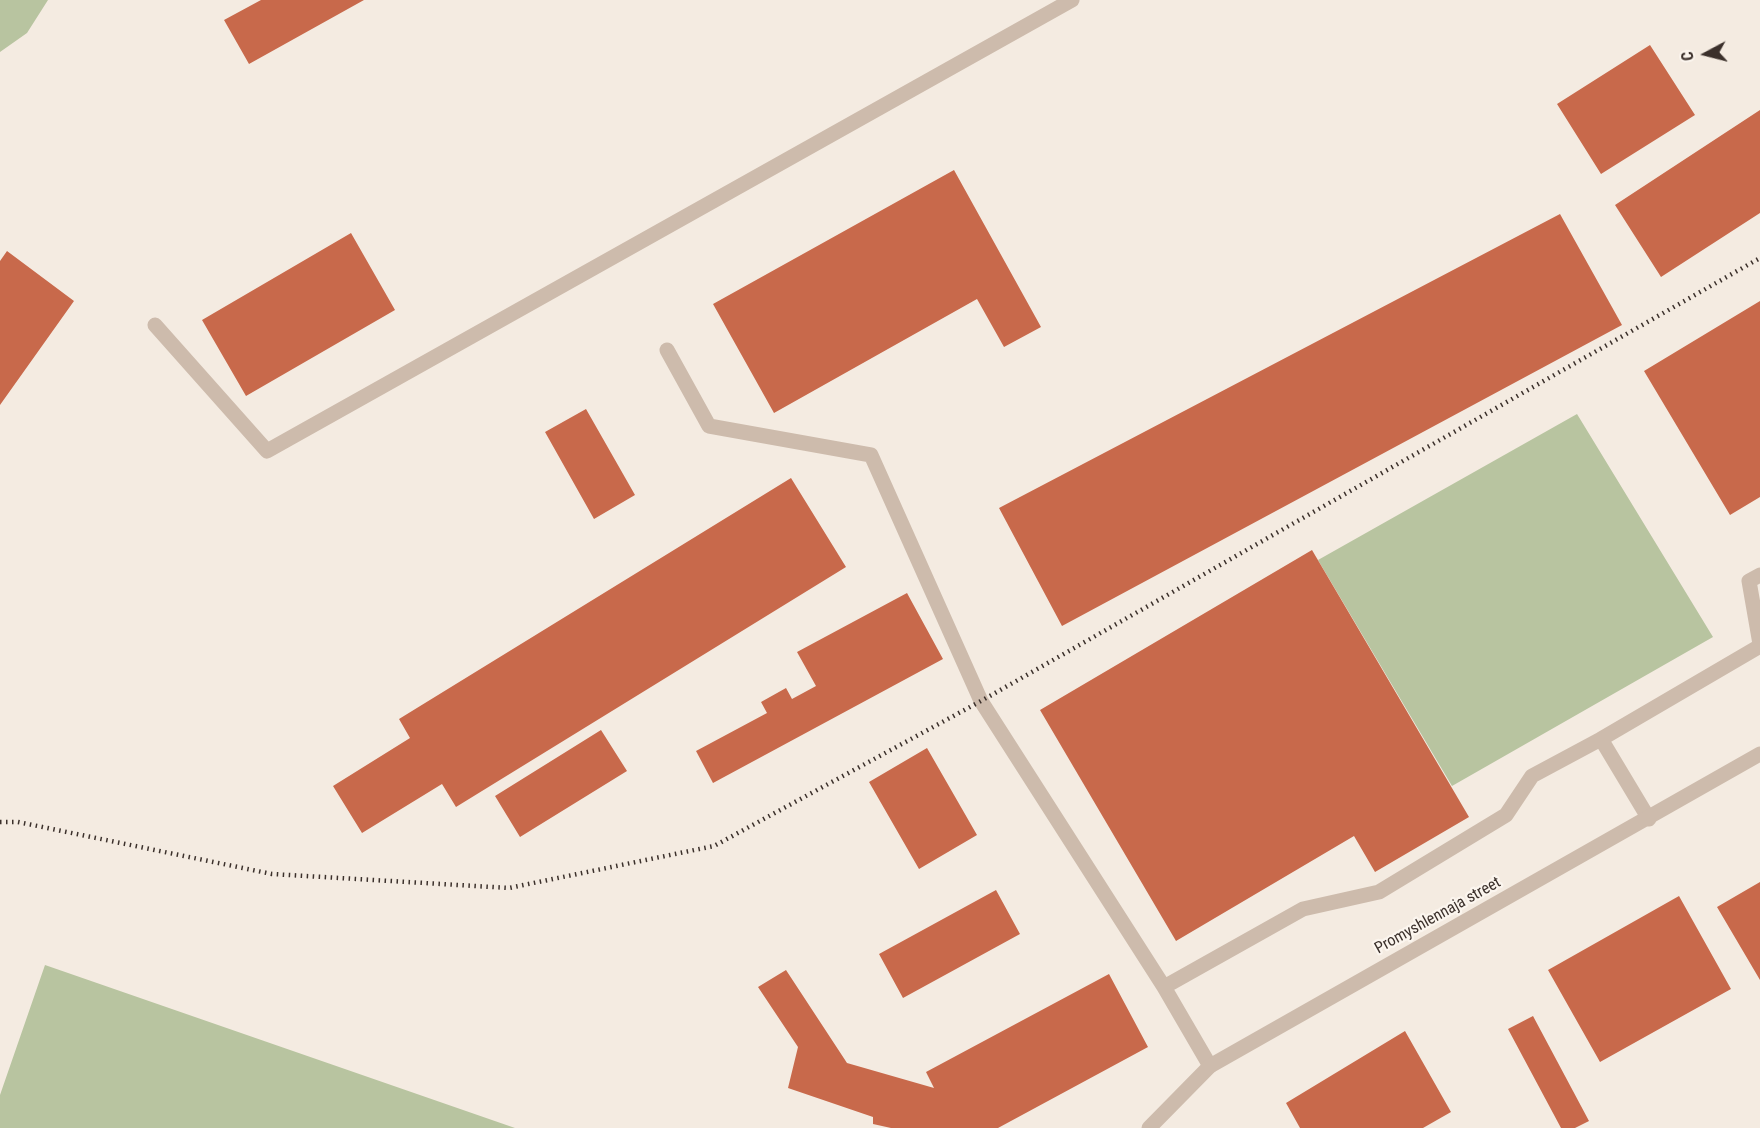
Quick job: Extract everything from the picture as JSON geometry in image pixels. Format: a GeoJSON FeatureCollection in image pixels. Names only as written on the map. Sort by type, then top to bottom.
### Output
{"type":"FeatureCollection","features":[{"type":"Feature","properties":{"kind":"street"},"geometry":{"type":"LineString","coordinates":[[155,325],[267,451],[1072,0]]}},
{"type":"Feature","properties":{"kind":"street"},"geometry":{"type":"LineString","coordinates":[[667,350],[709,426],[871,455],[981,701],[1164,987],[1210,1066]]}},
{"type":"Feature","properties":{"kind":"street"},"geometry":{"type":"LineString","coordinates":[[1164,987],[1303,909],[1379,892],[1506,815],[1532,776],[1601,739],[1760,645],[1749,581],[1760,575]]}},
{"type":"Feature","properties":{"kind":"street"},"geometry":{"type":"LineString","coordinates":[[1601,739],[1649,819]]}},
{"type":"Feature","properties":{"kind":"street","name":"Promyshlennaja street"},"geometry":{"type":"LineString","coordinates":[[1149,1128],[1210,1066],[1760,754]]}},
{"type":"Feature","properties":{"kind":"green space"},"geometry":{"type":"Polygon","coordinates":[[[0,0],[48,0],[27,33],[0,52],[0,0]]]}},
{"type":"Feature","properties":{"kind":"green space"},"geometry":{"type":"Polygon","coordinates":[[[1577,414],[1713,637],[1452,786],[1318,560],[1577,414]]]}},
{"type":"Feature","properties":{"kind":"green space"},"geometry":{"type":"Polygon","coordinates":[[[45,965],[515,1128],[0,1128],[0,1095],[45,965]]]}},
{"type":"Feature","properties":{"kind":"building"},"geometry":{"type":"Polygon","coordinates":[[[261,0],[364,0],[249,64],[224,20],[261,0]]]}},
{"type":"Feature","properties":{"kind":"building"},"geometry":{"type":"Polygon","coordinates":[[[1650,45],[1695,115],[1601,174],[1557,104],[1650,45]]]}},
{"type":"Feature","properties":{"kind":"building"},"geometry":{"type":"Polygon","coordinates":[[[1760,110],[1760,213],[1661,277],[1615,205],[1760,110]]]}},
{"type":"Feature","properties":{"kind":"building"},"geometry":{"type":"Polygon","coordinates":[[[954,170],[1041,327],[1004,347],[977,299],[774,413],[713,304],[954,170]]]}},
{"type":"Feature","properties":{"kind":"building"},"geometry":{"type":"Polygon","coordinates":[[[1560,214],[1622,325],[1062,626],[999,508],[1560,214]]]}},
{"type":"Feature","properties":{"kind":"building"},"geometry":{"type":"Polygon","coordinates":[[[351,233],[395,310],[246,396],[202,320],[351,233]]]}},
{"type":"Feature","properties":{"kind":"building"},"geometry":{"type":"Polygon","coordinates":[[[7,251],[74,301],[0,405],[0,261],[7,251]]]}},
{"type":"Feature","properties":{"kind":"building"},"geometry":{"type":"Polygon","coordinates":[[[1760,301],[1760,497],[1730,515],[1644,371],[1760,301]]]}},
{"type":"Feature","properties":{"kind":"building"},"geometry":{"type":"Polygon","coordinates":[[[586,409],[635,495],[594,519],[545,432],[586,409]]]}},
{"type":"Feature","properties":{"kind":"building"},"geometry":{"type":"Polygon","coordinates":[[[791,478],[846,567],[456,807],[442,784],[362,833],[333,786],[410,738],[399,719],[791,478]]]}},
{"type":"Feature","properties":{"kind":"building"},"geometry":{"type":"Polygon","coordinates":[[[1312,550],[1469,817],[1375,872],[1354,836],[1176,941],[1040,710],[1312,550]]]}},
{"type":"Feature","properties":{"kind":"building"},"geometry":{"type":"Polygon","coordinates":[[[907,593],[943,659],[713,783],[696,751],[767,713],[761,702],[786,688],[792,699],[816,686],[797,652],[907,593]]]}},
{"type":"Feature","properties":{"kind":"building"},"geometry":{"type":"Polygon","coordinates":[[[601,730],[627,771],[520,837],[495,796],[601,730]]]}},
{"type":"Feature","properties":{"kind":"building"},"geometry":{"type":"Polygon","coordinates":[[[927,748],[977,835],[919,869],[869,782],[927,748]]]}},
{"type":"Feature","properties":{"kind":"building"},"geometry":{"type":"Polygon","coordinates":[[[1760,882],[1760,980],[1717,907],[1760,882]]]}},
{"type":"Feature","properties":{"kind":"building"},"geometry":{"type":"Polygon","coordinates":[[[996,890],[1020,934],[903,998],[879,954],[996,890]]]}},
{"type":"Feature","properties":{"kind":"building"},"geometry":{"type":"Polygon","coordinates":[[[1679,896],[1731,989],[1600,1062],[1548,970],[1679,896]]]}},
{"type":"Feature","properties":{"kind":"building"},"geometry":{"type":"Polygon","coordinates":[[[786,970],[847,1063],[934,1088],[926,1072],[1109,974],[1148,1047],[998,1128],[891,1128],[873,1124],[873,1117],[788,1088],[798,1047],[758,987],[786,970]]]}},
{"type":"Feature","properties":{"kind":"building"},"geometry":{"type":"Polygon","coordinates":[[[1533,1016],[1589,1121],[1575,1128],[1561,1128],[1508,1029],[1533,1016]]]}},
{"type":"Feature","properties":{"kind":"building"},"geometry":{"type":"Polygon","coordinates":[[[1405,1031],[1451,1112],[1423,1128],[1300,1128],[1286,1103],[1405,1031]]]}},
{"type":"Feature","properties":{"kind":"railway"},"geometry":{"type":"LineString","coordinates":[[0,822],[18,822],[272,874],[509,888],[714,846],[981,701],[1760,258]]}}]}
